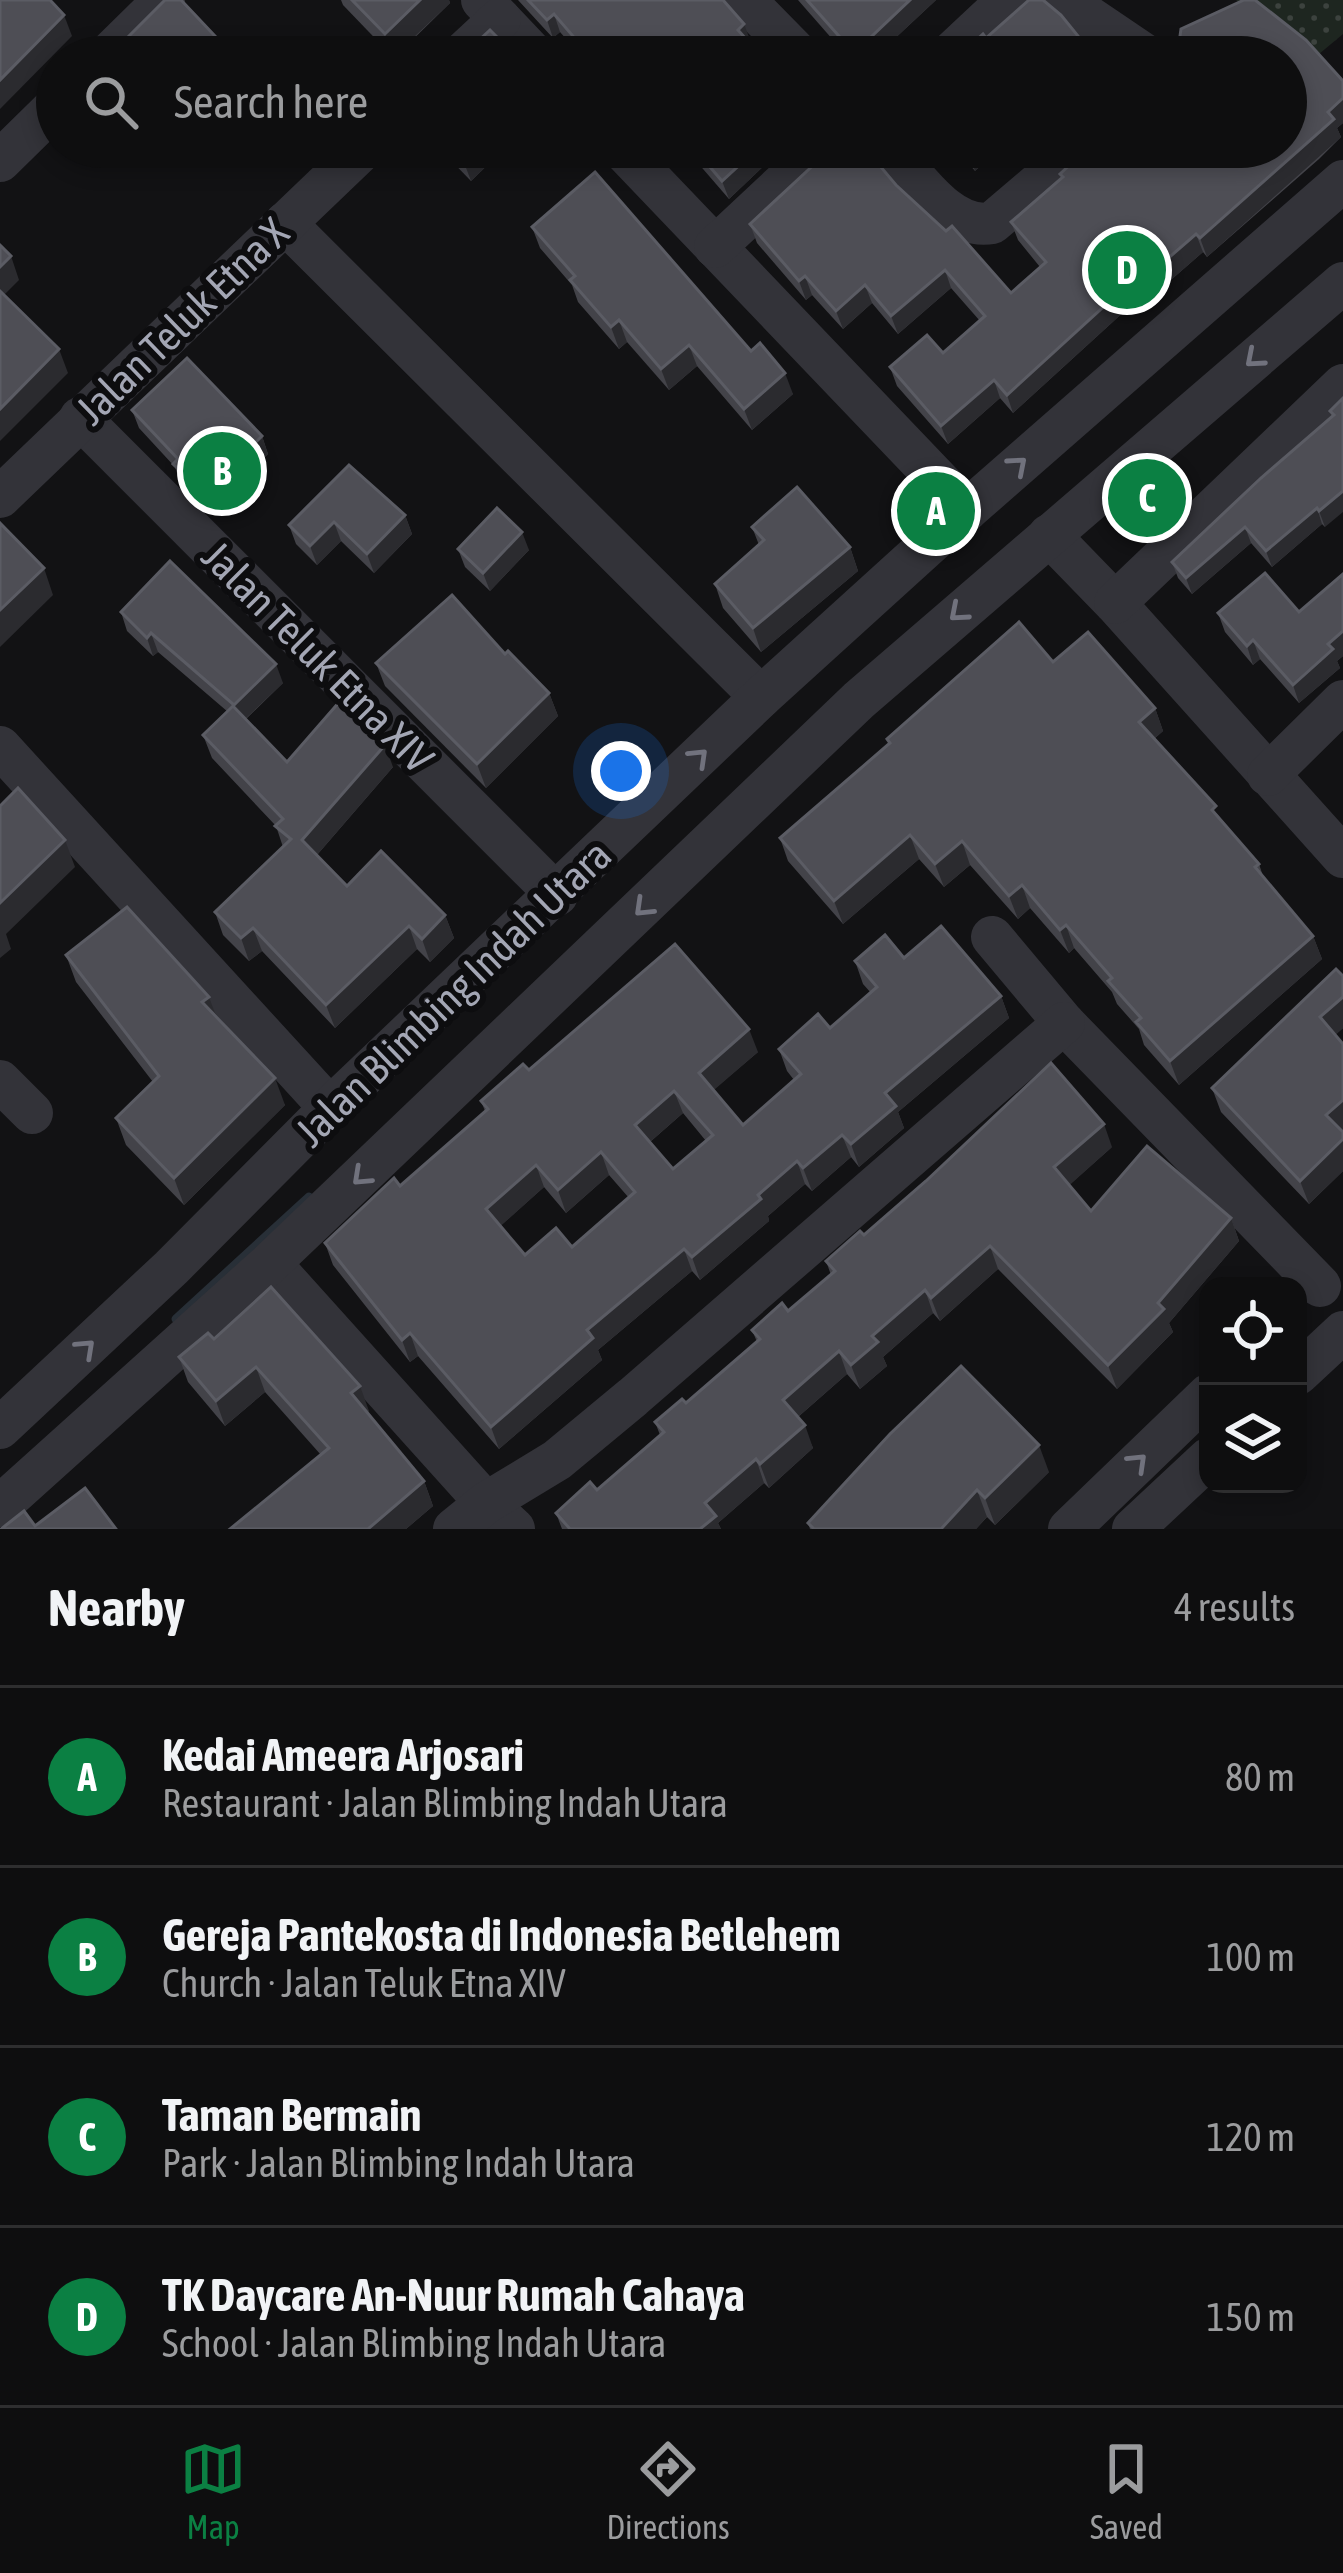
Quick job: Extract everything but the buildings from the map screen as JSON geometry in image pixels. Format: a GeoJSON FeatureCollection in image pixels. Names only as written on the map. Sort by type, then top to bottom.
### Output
{"type":"FeatureCollection","features":[{"type":"Feature","properties":{"kind":"street"},"geometry":{"type":"LineString","coordinates":[[127,36],[164,0]]}},
{"type":"Feature","properties":{"kind":"street"},"geometry":{"type":"LineString","coordinates":[[745,0],[780,36]]}},
{"type":"Feature","properties":{"kind":"street"},"geometry":{"type":"LineString","coordinates":[[1064,0],[1117,36]]}},
{"type":"Feature","properties":{"kind":"street"},"geometry":{"type":"LineString","coordinates":[[965,36],[992,5]]}},
{"type":"Feature","properties":{"kind":"street"},"geometry":{"type":"LineString","coordinates":[[473,36],[491,9],[516,36]]}},
{"type":"Feature","properties":{"kind":"street"},"geometry":{"type":"LineString","coordinates":[[0,160],[36,125]]}},
{"type":"Feature","properties":{"kind":"street","name":"Jalan Teluk Etna X"},"geometry":{"type":"LineString","coordinates":[[0,497],[343,168]]}},
{"type":"Feature","properties":{"kind":"street"},"geometry":{"type":"LineString","coordinates":[[640,168],[967,510]]}},
{"type":"Feature","properties":{"kind":"street"},"geometry":{"type":"LineString","coordinates":[[715,248],[800,168]]}},
{"type":"Feature","properties":{"kind":"street"},"geometry":{"type":"LineString","coordinates":[[908,168],[956,217],[980,225],[992,223],[1056,168]]}},
{"type":"Feature","properties":{"kind":"street","name":"Jalan Blimbing Indah Utara"},"geometry":{"type":"LineString","coordinates":[[0,1428],[761,697],[1343,181]]}},
{"type":"Feature","properties":{"kind":"street"},"geometry":{"type":"LineString","coordinates":[[285,223],[761,697]]}},
{"type":"Feature","properties":{"kind":"street","name":"Jalan Blimbing Indah Utara"},"geometry":{"type":"LineString","coordinates":[[0,1506],[270,1263],[859,700],[1343,283]]}},
{"type":"Feature","properties":{"kind":"street"},"geometry":{"type":"LineString","coordinates":[[1115,603],[1343,385]]}},
{"type":"Feature","properties":{"kind":"street","name":"Jalan Teluk Etna XIV"},"geometry":{"type":"LineString","coordinates":[[80,418],[557,895]]}},
{"type":"Feature","properties":{"kind":"street"},"geometry":{"type":"LineString","coordinates":[[1048,535],[1343,857]]}},
{"type":"Feature","properties":{"kind":"street"},"geometry":{"type":"LineString","coordinates":[[1268,776],[1343,701]]}},
{"type":"Feature","properties":{"kind":"street"},"geometry":{"type":"LineString","coordinates":[[0,747],[330,1108]]}},
{"type":"Feature","properties":{"kind":"street"},"geometry":{"type":"LineString","coordinates":[[992,937],[1064,1023],[1320,1286]]}},
{"type":"Feature","properties":{"kind":"street"},"geometry":{"type":"LineString","coordinates":[[270,1263],[494,1523],[557,1460],[1064,1023]]}},
{"type":"Feature","properties":{"kind":"street"},"geometry":{"type":"LineString","coordinates":[[0,1081],[32,1113]]}},
{"type":"Feature","properties":{"kind":"street"},"geometry":{"type":"LineString","coordinates":[[1307,1366],[1343,1332]]}},
{"type":"Feature","properties":{"kind":"street"},"geometry":{"type":"LineString","coordinates":[[1069,1529],[1199,1404]]}},
{"type":"Feature","properties":{"kind":"street"},"geometry":{"type":"LineString","coordinates":[[1133,1529],[1199,1467]]}},
{"type":"Feature","properties":{"kind":"shaded area"},"geometry":{"type":"Polygon","coordinates":[[[1236,0],[1343,0],[1343,34],[1313,59],[1307,54],[1307,36],[1283,36],[1236,0]]]}},
{"type":"Feature","properties":{"kind":"waterway"},"geometry":{"type":"LineString","coordinates":[[176,1319],[309,1197]]}},
{"type":"Feature","properties":{"kind":"place","name":"TK Daycare An-Nuur Rumah Cahaya"},"geometry":{"type":"Point","coordinates":[1127,270]}},
{"type":"Feature","properties":{"kind":"place","name":"Gereja Pantekosta di Indonesia Betlehem"},"geometry":{"type":"Point","coordinates":[222,471]}},
{"type":"Feature","properties":{"kind":"place","name":"Taman Bermain"},"geometry":{"type":"Point","coordinates":[1147,498]}},
{"type":"Feature","properties":{"kind":"place","name":"Kedai Ameera Arjosari"},"geometry":{"type":"Point","coordinates":[936,511]}}]}
